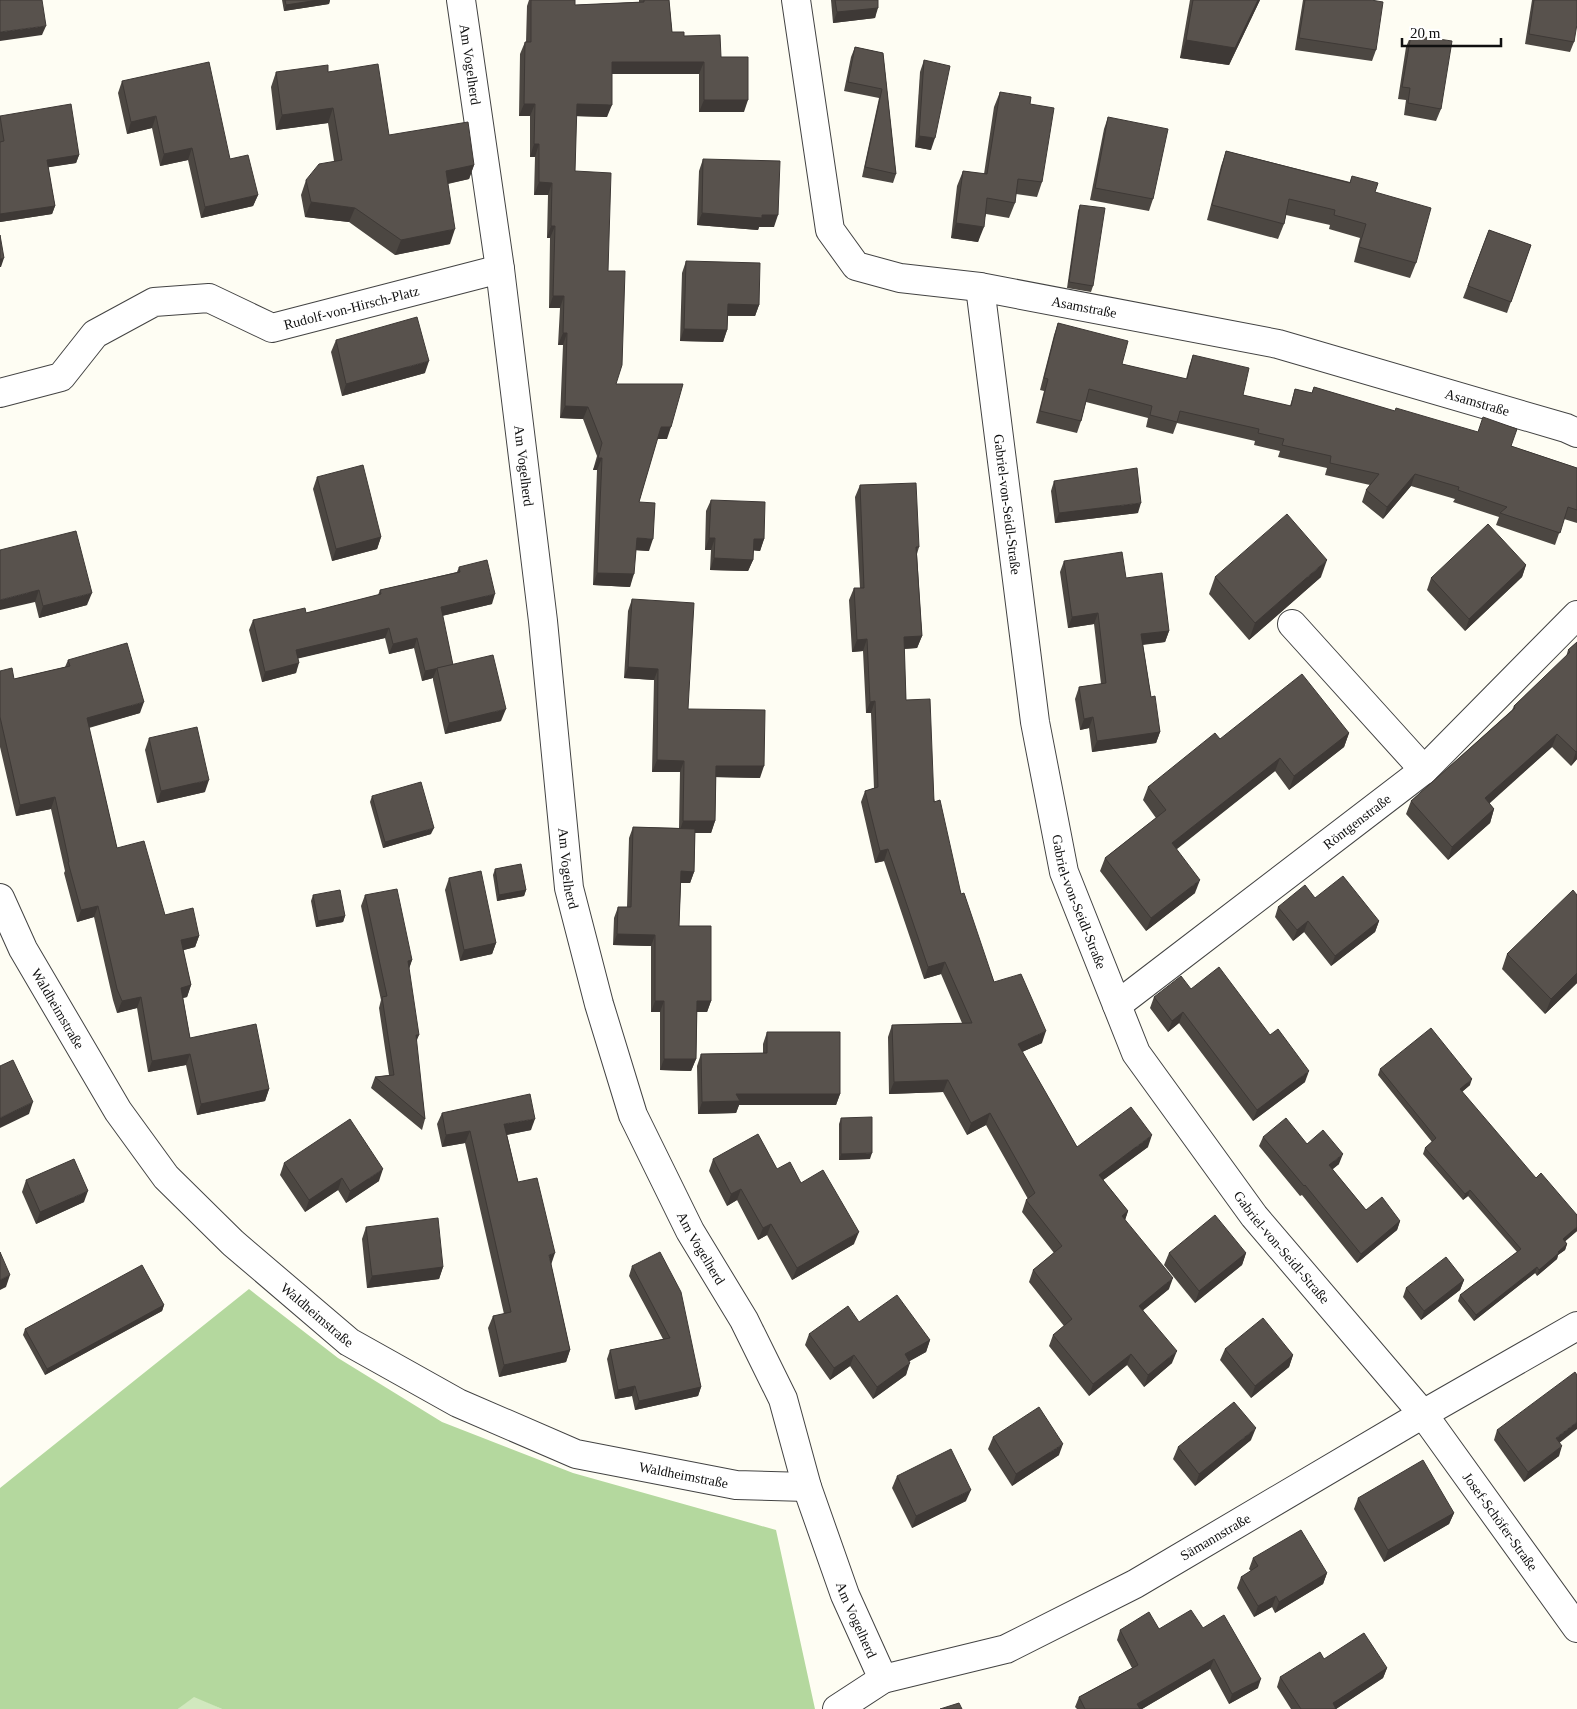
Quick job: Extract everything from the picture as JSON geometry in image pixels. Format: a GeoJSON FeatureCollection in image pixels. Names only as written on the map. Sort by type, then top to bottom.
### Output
{"type":"FeatureCollection","features":[{"type":"Feature","properties":{"kind":"street","name":"Am Vogelherd"},"geometry":{"type":"LineString","coordinates":[[461,0],[500,269],[543,621],[569,888],[599,1004],[632,1115],[690,1231],[744,1320],[783,1399],[807,1487],[845,1596],[883,1679]]}},
{"type":"Feature","properties":{"kind":"street","name":"Asamstraße"},"geometry":{"type":"LineString","coordinates":[[796,0],[830,230],[856,266],[900,278],[980,287],[1278,344],[1566,428],[1577,433]]}},
{"type":"Feature","properties":{"kind":"street","name":"Rudolf-von-Hirsch-Platz"},"geometry":{"type":"LineString","coordinates":[[0,394],[61,377],[95,334],[154,302],[209,298],[272,328],[500,269]]}},
{"type":"Feature","properties":{"kind":"street","name":"Gabriel-von-Seidl-Straße"},"geometry":{"type":"LineString","coordinates":[[980,287],[1035,722],[1064,872],[1136,1053],[1254,1216],[1423,1414]]}},
{"type":"Feature","properties":{"kind":"street","name":"Röntgenstraße"},"geometry":{"type":"LineString","coordinates":[[1117,1005],[1424,770],[1577,615]]}},
{"type":"Feature","properties":{"kind":"street"},"geometry":{"type":"LineString","coordinates":[[1292,624],[1424,770]]}},
{"type":"Feature","properties":{"kind":"street","name":"Waldheimstraße"},"geometry":{"type":"LineString","coordinates":[[0,898],[22,949],[118,1111],[166,1178],[233,1244],[349,1342],[458,1403],[576,1454],[736,1485],[807,1487]]}},
{"type":"Feature","properties":{"kind":"street","name":"Sämannstraße"},"geometry":{"type":"LineString","coordinates":[[837,1709],[883,1679],[1006,1649],[1135,1584],[1423,1414],[1577,1326]]}},
{"type":"Feature","properties":{"kind":"street","name":"Josef-Schöfer-Straße"},"geometry":{"type":"LineString","coordinates":[[1423,1414],[1577,1628]]}},
{"type":"Feature","properties":{"kind":"green space"},"geometry":{"type":"Polygon","coordinates":[[[249,1289],[338,1358],[442,1422],[573,1473],[776,1530],[815,1709],[222,1709],[194,1697],[178,1709],[0,1709],[0,1488],[249,1289]]]}},
{"type":"Feature","properties":{"kind":"green space"},"geometry":{"type":"Polygon","coordinates":[[[194,1696],[222,1709],[178,1709],[194,1696]]]}},
{"type":"Feature","properties":{"kind":"building"},"geometry":{"type":"Polygon","coordinates":[[[0,0],[42,0],[46,26],[0,32],[0,0]]]}},
{"type":"Feature","properties":{"kind":"building"},"geometry":{"type":"Polygon","coordinates":[[[285,0],[318,0],[286,5],[285,0]]]}},
{"type":"Feature","properties":{"kind":"building"},"geometry":{"type":"Polygon","coordinates":[[[531,0],[575,0],[575,5],[669,0],[672,32],[684,32],[684,36],[720,35],[721,57],[748,57],[748,100],[704,100],[704,62],[612,62],[612,105],[577,104],[575,171],[611,173],[608,271],[625,271],[622,365],[616,384],[683,384],[671,427],[661,427],[639,502],[655,503],[653,539],[637,538],[634,574],[597,573],[602,458],[598,458],[602,443],[588,407],[565,406],[567,333],[563,333],[564,296],[553,296],[555,226],[551,226],[552,183],[539,182],[539,144],[534,144],[535,104],[524,104],[525,42],[531,42],[531,0]]]}},
{"type":"Feature","properties":{"kind":"building"},"geometry":{"type":"Polygon","coordinates":[[[835,0],[878,0],[878,8],[837,12],[835,0]]]}},
{"type":"Feature","properties":{"kind":"building"},"geometry":{"type":"Polygon","coordinates":[[[1193,0],[1258,0],[1235,48],[1186,40],[1193,0]]]}},
{"type":"Feature","properties":{"kind":"building"},"geometry":{"type":"Polygon","coordinates":[[[1305,0],[1371,0],[1383,2],[1376,50],[1299,38],[1305,0]]]}},
{"type":"Feature","properties":{"kind":"building"},"geometry":{"type":"Polygon","coordinates":[[[1534,0],[1577,0],[1577,24],[1574,42],[1529,34],[1534,0]]]}},
{"type":"Feature","properties":{"kind":"building"},"geometry":{"type":"Polygon","coordinates":[[[1411,35],[1452,41],[1441,109],[1408,103],[1410,88],[1402,87],[1411,35]]]}},
{"type":"Feature","properties":{"kind":"building"},"geometry":{"type":"Polygon","coordinates":[[[855,47],[883,53],[896,174],[865,167],[882,89],[848,82],[855,47]]]}},
{"type":"Feature","properties":{"kind":"building"},"geometry":{"type":"Polygon","coordinates":[[[924,60],[950,66],[935,138],[919,136],[924,60]]]}},
{"type":"Feature","properties":{"kind":"building"},"geometry":{"type":"Polygon","coordinates":[[[209,62],[230,159],[248,155],[258,195],[205,207],[192,148],[164,154],[156,116],[131,122],[122,81],[209,62]]]}},
{"type":"Feature","properties":{"kind":"building"},"geometry":{"type":"Polygon","coordinates":[[[378,64],[389,135],[468,122],[474,165],[446,171],[455,229],[401,240],[355,208],[311,202],[306,180],[319,164],[342,160],[333,108],[282,115],[276,72],[328,65],[328,72],[378,64]]]}},
{"type":"Feature","properties":{"kind":"building"},"geometry":{"type":"Polygon","coordinates":[[[1000,92],[1031,97],[1030,104],[1054,108],[1042,182],[1018,179],[1015,203],[987,198],[984,227],[956,223],[963,171],[987,174],[1000,92]]]}},
{"type":"Feature","properties":{"kind":"building"},"geometry":{"type":"Polygon","coordinates":[[[71,104],[79,155],[47,160],[55,206],[0,214],[0,142],[4,141],[0,116],[71,104]]]}},
{"type":"Feature","properties":{"kind":"building"},"geometry":{"type":"Polygon","coordinates":[[[1108,117],[1168,129],[1153,199],[1095,188],[1108,117]]]}},
{"type":"Feature","properties":{"kind":"building"},"geometry":{"type":"Polygon","coordinates":[[[1226,151],[1350,183],[1352,176],[1378,183],[1375,192],[1431,208],[1416,263],[1359,247],[1366,224],[1334,215],[1335,210],[1289,199],[1284,224],[1212,205],[1226,151]]]}},
{"type":"Feature","properties":{"kind":"building"},"geometry":{"type":"Polygon","coordinates":[[[703,159],[780,161],[778,215],[762,215],[762,218],[702,213],[703,159]]]}},
{"type":"Feature","properties":{"kind":"building"},"geometry":{"type":"Polygon","coordinates":[[[1080,205],[1105,208],[1093,286],[1069,282],[1080,205]]]}},
{"type":"Feature","properties":{"kind":"building"},"geometry":{"type":"Polygon","coordinates":[[[1489,230],[1531,245],[1511,302],[1468,286],[1489,230]]]}},
{"type":"Feature","properties":{"kind":"building"},"geometry":{"type":"Polygon","coordinates":[[[0,235],[4,258],[0,259],[0,235]]]}},
{"type":"Feature","properties":{"kind":"building"},"geometry":{"type":"Polygon","coordinates":[[[686,261],[760,263],[759,305],[728,304],[727,330],[684,329],[686,261]]]}},
{"type":"Feature","properties":{"kind":"building"},"geometry":{"type":"Polygon","coordinates":[[[417,317],[429,361],[346,384],[336,340],[417,317]]]}},
{"type":"Feature","properties":{"kind":"building"},"geometry":{"type":"Polygon","coordinates":[[[1058,323],[1128,341],[1122,364],[1187,379],[1193,355],[1249,368],[1243,395],[1291,406],[1295,389],[1312,393],[1314,387],[1395,411],[1396,408],[1478,432],[1483,417],[1517,429],[1511,446],[1577,468],[1577,510],[1568,507],[1560,533],[1500,513],[1507,507],[1458,490],[1459,487],[1415,474],[1387,507],[1366,490],[1379,474],[1330,463],[1331,456],[1282,445],[1284,439],[1258,433],[1259,429],[1180,411],[1177,422],[1150,415],[1152,406],[1089,389],[1081,421],[1040,411],[1048,379],[1044,378],[1058,323]]]}},
{"type":"Feature","properties":{"kind":"building"},"geometry":{"type":"Polygon","coordinates":[[[363,465],[381,537],[336,549],[317,477],[363,465]]]}},
{"type":"Feature","properties":{"kind":"building"},"geometry":{"type":"Polygon","coordinates":[[[1137,468],[1141,503],[1059,513],[1054,481],[1137,468]]]}},
{"type":"Feature","properties":{"kind":"building"},"geometry":{"type":"Polygon","coordinates":[[[916,483],[919,547],[916,547],[922,636],[904,637],[906,700],[930,699],[934,802],[940,800],[961,894],[964,893],[994,982],[1021,974],[1046,1031],[1018,1044],[1077,1147],[1131,1107],[1152,1135],[1099,1175],[1128,1211],[1122,1216],[1173,1278],[1139,1306],[1177,1351],[1148,1375],[1131,1354],[1093,1384],[1053,1335],[1072,1319],[1033,1270],[1062,1246],[1026,1200],[1035,1193],[990,1113],[971,1123],[948,1080],[894,1082],[892,1025],[972,1023],[945,962],[928,967],[888,849],[880,851],[865,791],[878,787],[875,701],[870,702],[867,639],[857,640],[854,588],[864,588],[860,485],[916,483]]]}},
{"type":"Feature","properties":{"kind":"building"},"geometry":{"type":"Polygon","coordinates":[[[711,500],[765,502],[764,539],[754,539],[753,560],[714,558],[715,538],[709,538],[711,500]]]}},
{"type":"Feature","properties":{"kind":"building"},"geometry":{"type":"Polygon","coordinates":[[[1287,514],[1327,560],[1255,623],[1215,577],[1287,514]]]}},
{"type":"Feature","properties":{"kind":"building"},"geometry":{"type":"Polygon","coordinates":[[[1488,524],[1526,565],[1469,619],[1431,578],[1488,524]]]}},
{"type":"Feature","properties":{"kind":"building"},"geometry":{"type":"Polygon","coordinates":[[[76,531],[92,593],[43,606],[39,590],[0,600],[0,550],[76,531]]]}},
{"type":"Feature","properties":{"kind":"building"},"geometry":{"type":"Polygon","coordinates":[[[1122,552],[1126,578],[1162,573],[1169,631],[1141,634],[1151,697],[1155,696],[1160,732],[1097,741],[1093,717],[1084,719],[1079,687],[1106,683],[1098,613],[1072,617],[1064,561],[1122,552]]]}},
{"type":"Feature","properties":{"kind":"building"},"geometry":{"type":"Polygon","coordinates":[[[487,560],[495,594],[441,607],[453,665],[425,671],[417,638],[393,644],[389,628],[296,650],[299,663],[265,672],[253,620],[305,608],[306,613],[381,594],[380,590],[460,572],[459,567],[487,560]]]}},
{"type":"Feature","properties":{"kind":"building"},"geometry":{"type":"Polygon","coordinates":[[[632,599],[694,603],[688,709],[765,710],[764,766],[716,766],[715,821],[683,821],[684,761],[657,760],[658,669],[628,667],[632,599]]]}},
{"type":"Feature","properties":{"kind":"building"},"geometry":{"type":"Polygon","coordinates":[[[1577,642],[1577,751],[1557,734],[1485,798],[1494,809],[1452,847],[1411,801],[1515,708],[1514,706],[1570,652],[1568,650],[1577,642]]]}},
{"type":"Feature","properties":{"kind":"building"},"geometry":{"type":"Polygon","coordinates":[[[127,643],[144,702],[87,718],[117,848],[144,841],[165,915],[193,908],[199,936],[181,940],[191,985],[181,988],[190,1038],[256,1024],[269,1089],[201,1104],[190,1054],[152,1061],[141,997],[122,1001],[117,989],[98,906],[81,910],[68,862],[55,797],[20,805],[0,717],[0,671],[12,668],[14,679],[70,666],[68,660],[127,643]]]}},
{"type":"Feature","properties":{"kind":"building"},"geometry":{"type":"Polygon","coordinates":[[[493,655],[506,709],[449,723],[437,668],[493,655]]]}},
{"type":"Feature","properties":{"kind":"building"},"geometry":{"type":"Polygon","coordinates":[[[1302,674],[1349,733],[1294,776],[1280,758],[1172,843],[1200,880],[1151,918],[1105,858],[1166,810],[1148,787],[1215,733],[1220,739],[1302,674]]]}},
{"type":"Feature","properties":{"kind":"building"},"geometry":{"type":"Polygon","coordinates":[[[197,727],[209,780],[161,791],[149,738],[197,727]]]}},
{"type":"Feature","properties":{"kind":"building"},"geometry":{"type":"Polygon","coordinates":[[[421,782],[434,828],[385,842],[372,796],[421,782]]]}},
{"type":"Feature","properties":{"kind":"building"},"geometry":{"type":"Polygon","coordinates":[[[633,827],[695,829],[694,872],[681,871],[679,926],[711,926],[711,1001],[697,1001],[696,1059],[664,1059],[664,1001],[655,1001],[655,935],[617,934],[618,907],[631,907],[633,827]]]}},
{"type":"Feature","properties":{"kind":"building"},"geometry":{"type":"Polygon","coordinates":[[[521,864],[526,890],[499,895],[495,869],[521,864]]]}},
{"type":"Feature","properties":{"kind":"building"},"geometry":{"type":"Polygon","coordinates":[[[481,871],[496,943],[464,950],[449,878],[481,871]]]}},
{"type":"Feature","properties":{"kind":"building"},"geometry":{"type":"Polygon","coordinates":[[[1343,876],[1379,921],[1335,956],[1308,921],[1297,930],[1278,907],[1305,885],[1315,898],[1343,876]]]}},
{"type":"Feature","properties":{"kind":"building"},"geometry":{"type":"Polygon","coordinates":[[[397,889],[412,960],[408,961],[419,1035],[416,1035],[425,1119],[375,1077],[394,1075],[382,997],[387,996],[365,895],[397,889]]]}},
{"type":"Feature","properties":{"kind":"building"},"geometry":{"type":"Polygon","coordinates":[[[340,890],[345,916],[318,921],[313,895],[340,890]]]}},
{"type":"Feature","properties":{"kind":"building"},"geometry":{"type":"Polygon","coordinates":[[[1573,890],[1577,895],[1577,973],[1551,999],[1507,954],[1573,890]]]}},
{"type":"Feature","properties":{"kind":"building"},"geometry":{"type":"Polygon","coordinates":[[[1219,967],[1270,1035],[1278,1029],[1309,1071],[1257,1110],[1183,1012],[1172,1021],[1154,997],[1181,976],[1191,989],[1219,967]]]}},
{"type":"Feature","properties":{"kind":"building"},"geometry":{"type":"Polygon","coordinates":[[[1431,1028],[1472,1079],[1460,1089],[1536,1178],[1541,1173],[1577,1215],[1577,1227],[1563,1239],[1567,1244],[1559,1253],[1539,1270],[1537,1267],[1476,1315],[1460,1295],[1521,1249],[1470,1190],[1465,1194],[1425,1148],[1436,1138],[1380,1069],[1431,1028]]]}},
{"type":"Feature","properties":{"kind":"building"},"geometry":{"type":"Polygon","coordinates":[[[767,1032],[840,1032],[840,1094],[736,1094],[740,1101],[702,1102],[701,1054],[767,1053],[767,1032]]]}},
{"type":"Feature","properties":{"kind":"building"},"geometry":{"type":"Polygon","coordinates":[[[13,1060],[33,1102],[0,1118],[0,1066],[13,1060]]]}},
{"type":"Feature","properties":{"kind":"building"},"geometry":{"type":"Polygon","coordinates":[[[530,1094],[535,1119],[504,1124],[518,1182],[537,1178],[555,1253],[549,1255],[570,1350],[504,1365],[493,1316],[511,1312],[470,1131],[446,1135],[442,1113],[530,1094]]]}},
{"type":"Feature","properties":{"kind":"building"},"geometry":{"type":"Polygon","coordinates":[[[872,1117],[872,1153],[841,1154],[841,1118],[872,1117]]]}},
{"type":"Feature","properties":{"kind":"building"},"geometry":{"type":"Polygon","coordinates":[[[1286,1118],[1307,1144],[1323,1130],[1343,1154],[1329,1165],[1366,1210],[1382,1197],[1400,1221],[1361,1254],[1263,1137],[1286,1118]]]}},
{"type":"Feature","properties":{"kind":"building"},"geometry":{"type":"Polygon","coordinates":[[[350,1119],[383,1169],[350,1191],[342,1178],[309,1200],[284,1163],[350,1119]]]}},
{"type":"Feature","properties":{"kind":"building"},"geometry":{"type":"Polygon","coordinates":[[[758,1134],[777,1169],[790,1162],[801,1183],[823,1170],[859,1232],[797,1268],[771,1224],[763,1228],[741,1189],[731,1194],[713,1159],[758,1134]]]}},
{"type":"Feature","properties":{"kind":"building"},"geometry":{"type":"Polygon","coordinates":[[[74,1159],[88,1191],[40,1212],[26,1180],[74,1159]]]}},
{"type":"Feature","properties":{"kind":"building"},"geometry":{"type":"Polygon","coordinates":[[[1215,1215],[1246,1253],[1199,1291],[1169,1253],[1215,1215]]]}},
{"type":"Feature","properties":{"kind":"building"},"geometry":{"type":"Polygon","coordinates":[[[438,1218],[443,1267],[372,1276],[366,1227],[438,1218]]]}},
{"type":"Feature","properties":{"kind":"building"},"geometry":{"type":"Polygon","coordinates":[[[0,1252],[10,1275],[0,1280],[0,1252]]]}},
{"type":"Feature","properties":{"kind":"building"},"geometry":{"type":"Polygon","coordinates":[[[660,1252],[681,1292],[701,1387],[639,1401],[635,1386],[618,1390],[610,1350],[670,1338],[632,1266],[660,1252]]]}},
{"type":"Feature","properties":{"kind":"building"},"geometry":{"type":"Polygon","coordinates":[[[1446,1257],[1464,1280],[1424,1311],[1406,1288],[1446,1257]]]}},
{"type":"Feature","properties":{"kind":"building"},"geometry":{"type":"Polygon","coordinates":[[[142,1265],[164,1305],[47,1369],[25,1329],[142,1265]]]}},
{"type":"Feature","properties":{"kind":"building"},"geometry":{"type":"Polygon","coordinates":[[[897,1295],[930,1340],[905,1354],[910,1363],[877,1387],[854,1355],[834,1368],[809,1334],[848,1306],[859,1322],[897,1295]]]}},
{"type":"Feature","properties":{"kind":"building"},"geometry":{"type":"Polygon","coordinates":[[[1263,1318],[1293,1355],[1255,1386],[1225,1349],[1263,1318]]]}},
{"type":"Feature","properties":{"kind":"building"},"geometry":{"type":"Polygon","coordinates":[[[1575,1372],[1577,1375],[1577,1422],[1556,1438],[1562,1446],[1528,1472],[1497,1430],[1575,1372]]]}},
{"type":"Feature","properties":{"kind":"building"},"geometry":{"type":"Polygon","coordinates":[[[1234,1402],[1256,1428],[1199,1474],[1178,1447],[1234,1402]]]}},
{"type":"Feature","properties":{"kind":"building"},"geometry":{"type":"Polygon","coordinates":[[[1039,1407],[1063,1444],[1016,1474],[993,1437],[1039,1407]]]}},
{"type":"Feature","properties":{"kind":"building"},"geometry":{"type":"Polygon","coordinates":[[[951,1449],[971,1490],[916,1516],[897,1476],[951,1449]]]}},
{"type":"Feature","properties":{"kind":"building"},"geometry":{"type":"Polygon","coordinates":[[[1423,1460],[1454,1513],[1388,1550],[1358,1498],[1423,1460]]]}},
{"type":"Feature","properties":{"kind":"building"},"geometry":{"type":"Polygon","coordinates":[[[1301,1530],[1327,1573],[1279,1602],[1276,1596],[1258,1606],[1241,1577],[1258,1566],[1253,1558],[1301,1530]]]}},
{"type":"Feature","properties":{"kind":"building"},"geometry":{"type":"Polygon","coordinates":[[[1191,1610],[1203,1628],[1224,1615],[1261,1679],[1232,1694],[1214,1659],[1137,1704],[1140,1709],[1085,1709],[1079,1697],[1138,1665],[1120,1630],[1149,1612],[1159,1629],[1191,1610]]]}},
{"type":"Feature","properties":{"kind":"building"},"geometry":{"type":"Polygon","coordinates":[[[1364,1633],[1387,1668],[1333,1703],[1336,1709],[1301,1709],[1280,1677],[1320,1652],[1324,1659],[1364,1633]]]}},
{"type":"Feature","properties":{"kind":"building"},"geometry":{"type":"Polygon","coordinates":[[[959,1703],[962,1709],[940,1709],[959,1703]]]}}]}
